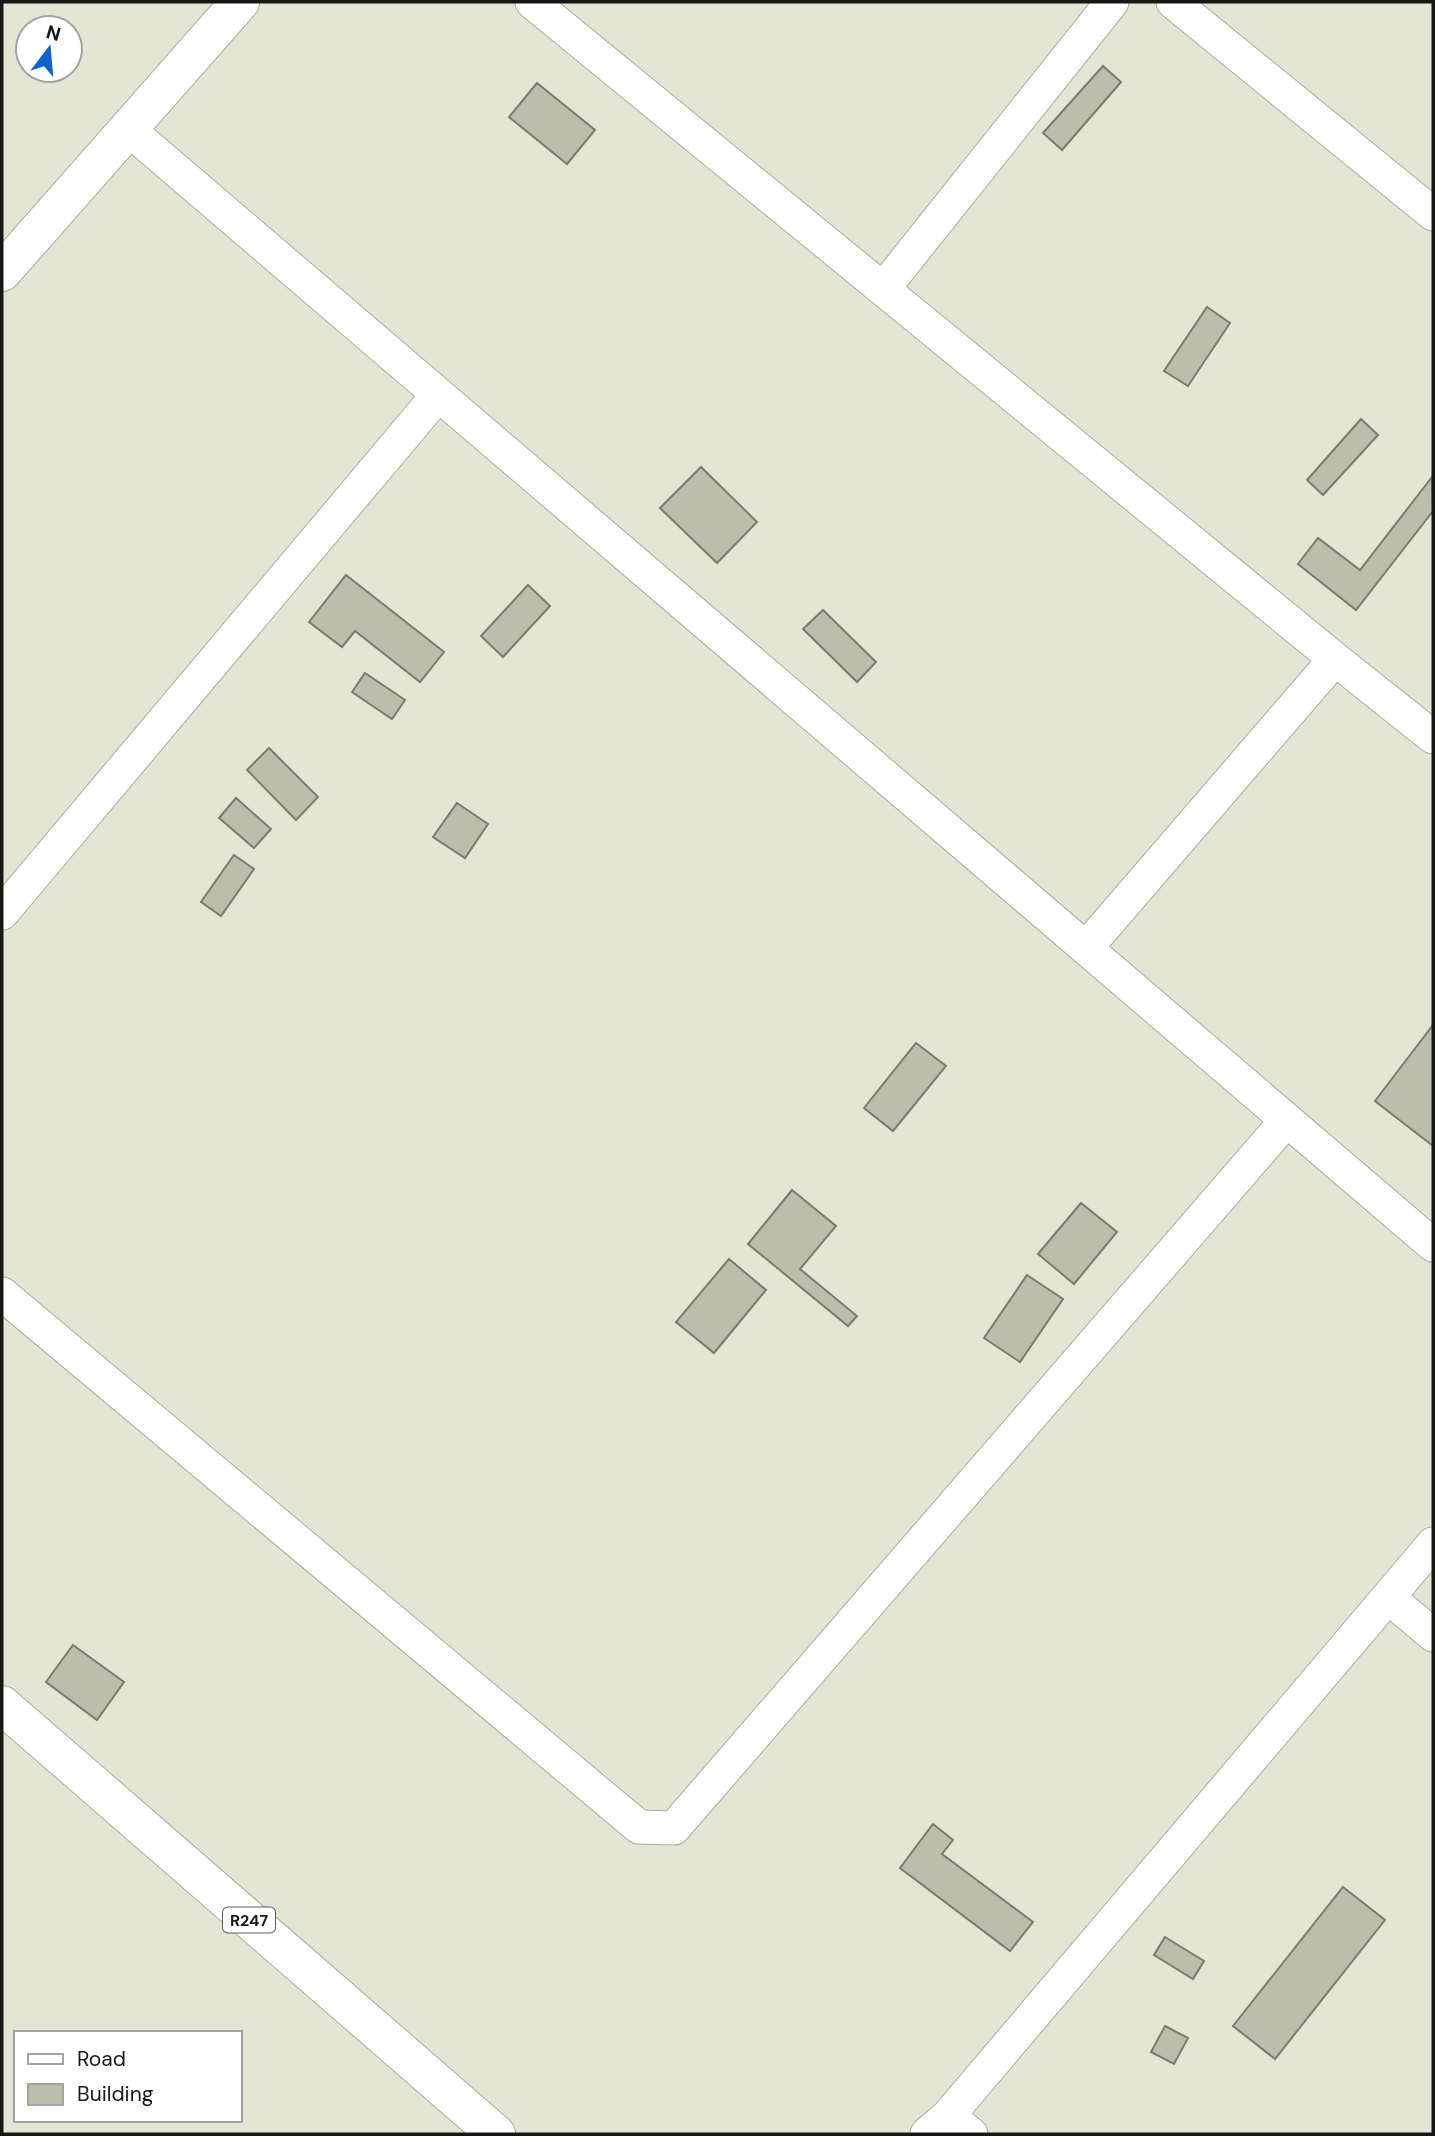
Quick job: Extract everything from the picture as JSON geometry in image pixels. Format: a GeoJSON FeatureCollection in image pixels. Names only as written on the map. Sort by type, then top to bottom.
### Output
{"type":"FeatureCollection","features":[{"type":"Feature","properties":{"kind":"main road"},"geometry":{"type":"LineString","coordinates":[[2,272],[240,2]]}},
{"type":"Feature","properties":{"kind":"main road","name":"R247"},"geometry":{"type":"LineString","coordinates":[[2,1705],[495,2134]]}},
{"type":"Feature","properties":{"kind":"street"},"geometry":{"type":"LineString","coordinates":[[532,2],[1433,737]]}},
{"type":"Feature","properties":{"kind":"street"},"geometry":{"type":"LineString","coordinates":[[883,289],[1111,2]]}},
{"type":"Feature","properties":{"kind":"street"},"geometry":{"type":"LineString","coordinates":[[1173,2],[1433,214]]}},
{"type":"Feature","properties":{"kind":"street"},"geometry":{"type":"LineString","coordinates":[[128,129],[1433,1245]]}},
{"type":"Feature","properties":{"kind":"street"},"geometry":{"type":"LineString","coordinates":[[2,913],[438,395]]}},
{"type":"Feature","properties":{"kind":"street"},"geometry":{"type":"LineString","coordinates":[[1086,948],[1335,659]]}},
{"type":"Feature","properties":{"kind":"street"},"geometry":{"type":"LineString","coordinates":[[2,1294],[639,1827],[674,1828],[1287,1120]]}},
{"type":"Feature","properties":{"kind":"street"},"geometry":{"type":"LineString","coordinates":[[949,2128],[1433,1544]]}},
{"type":"Feature","properties":{"kind":"street"},"geometry":{"type":"LineString","coordinates":[[1388,1597],[1433,1635]]}},
{"type":"Feature","properties":{"kind":"building"},"geometry":{"type":"Polygon","coordinates":[[[1103,66],[1121,82],[1062,150],[1043,133],[1103,66]]]}},
{"type":"Feature","properties":{"kind":"building"},"geometry":{"type":"Polygon","coordinates":[[[537,83],[595,130],[567,164],[509,117],[537,83]]]}},
{"type":"Feature","properties":{"kind":"building"},"geometry":{"type":"Polygon","coordinates":[[[1207,307],[1230,323],[1188,386],[1164,371],[1207,307]]]}},
{"type":"Feature","properties":{"kind":"building"},"geometry":{"type":"Polygon","coordinates":[[[1361,419],[1378,435],[1323,495],[1307,480],[1361,419]]]}},
{"type":"Feature","properties":{"kind":"building"},"geometry":{"type":"Polygon","coordinates":[[[701,467],[757,522],[717,563],[660,508],[701,467]]]}},
{"type":"Feature","properties":{"kind":"building"},"geometry":{"type":"Polygon","coordinates":[[[1432,477],[1433,511],[1356,610],[1298,564],[1318,538],[1360,570],[1432,477]]]}},
{"type":"Feature","properties":{"kind":"building"},"geometry":{"type":"Polygon","coordinates":[[[346,575],[444,652],[420,682],[355,631],[342,647],[309,622],[346,575]]]}},
{"type":"Feature","properties":{"kind":"building"},"geometry":{"type":"Polygon","coordinates":[[[528,585],[550,606],[503,657],[481,636],[528,585]]]}},
{"type":"Feature","properties":{"kind":"building"},"geometry":{"type":"Polygon","coordinates":[[[823,610],[876,662],[857,682],[803,629],[823,610]]]}},
{"type":"Feature","properties":{"kind":"building"},"geometry":{"type":"Polygon","coordinates":[[[365,673],[405,700],[392,719],[352,692],[365,673]]]}},
{"type":"Feature","properties":{"kind":"building"},"geometry":{"type":"Polygon","coordinates":[[[269,748],[318,797],[296,820],[247,770],[269,748]]]}},
{"type":"Feature","properties":{"kind":"building"},"geometry":{"type":"Polygon","coordinates":[[[236,798],[271,829],[254,848],[219,818],[236,798]]]}},
{"type":"Feature","properties":{"kind":"building"},"geometry":{"type":"Polygon","coordinates":[[[457,803],[488,824],[465,858],[433,837],[457,803]]]}},
{"type":"Feature","properties":{"kind":"building"},"geometry":{"type":"Polygon","coordinates":[[[234,855],[254,869],[221,916],[201,902],[234,855]]]}},
{"type":"Feature","properties":{"kind":"building"},"geometry":{"type":"Polygon","coordinates":[[[1433,1025],[1433,1146],[1375,1101],[1433,1025]]]}},
{"type":"Feature","properties":{"kind":"building"},"geometry":{"type":"Polygon","coordinates":[[[916,1043],[946,1066],[893,1131],[864,1108],[916,1043]]]}},
{"type":"Feature","properties":{"kind":"building"},"geometry":{"type":"Polygon","coordinates":[[[792,1190],[836,1226],[800,1269],[857,1316],[848,1326],[748,1244],[792,1190]]]}},
{"type":"Feature","properties":{"kind":"building"},"geometry":{"type":"Polygon","coordinates":[[[1081,1203],[1117,1232],[1074,1284],[1038,1254],[1081,1203]]]}},
{"type":"Feature","properties":{"kind":"building"},"geometry":{"type":"Polygon","coordinates":[[[729,1259],[766,1290],[714,1353],[676,1322],[729,1259]]]}},
{"type":"Feature","properties":{"kind":"building"},"geometry":{"type":"Polygon","coordinates":[[[1027,1275],[1063,1299],[1020,1362],[984,1338],[1027,1275]]]}},
{"type":"Feature","properties":{"kind":"building"},"geometry":{"type":"Polygon","coordinates":[[[73,1645],[124,1682],[97,1720],[46,1682],[73,1645]]]}},
{"type":"Feature","properties":{"kind":"building"},"geometry":{"type":"Polygon","coordinates":[[[933,1824],[953,1840],[942,1854],[1033,1922],[1010,1951],[900,1868],[933,1824]]]}},
{"type":"Feature","properties":{"kind":"building"},"geometry":{"type":"Polygon","coordinates":[[[1343,1887],[1385,1920],[1275,2059],[1233,2026],[1343,1887]]]}},
{"type":"Feature","properties":{"kind":"building"},"geometry":{"type":"Polygon","coordinates":[[[1165,1937],[1204,1961],[1193,1979],[1154,1955],[1165,1937]]]}},
{"type":"Feature","properties":{"kind":"building"},"geometry":{"type":"Polygon","coordinates":[[[1165,2026],[1188,2038],[1174,2064],[1151,2052],[1165,2026]]]}}]}
